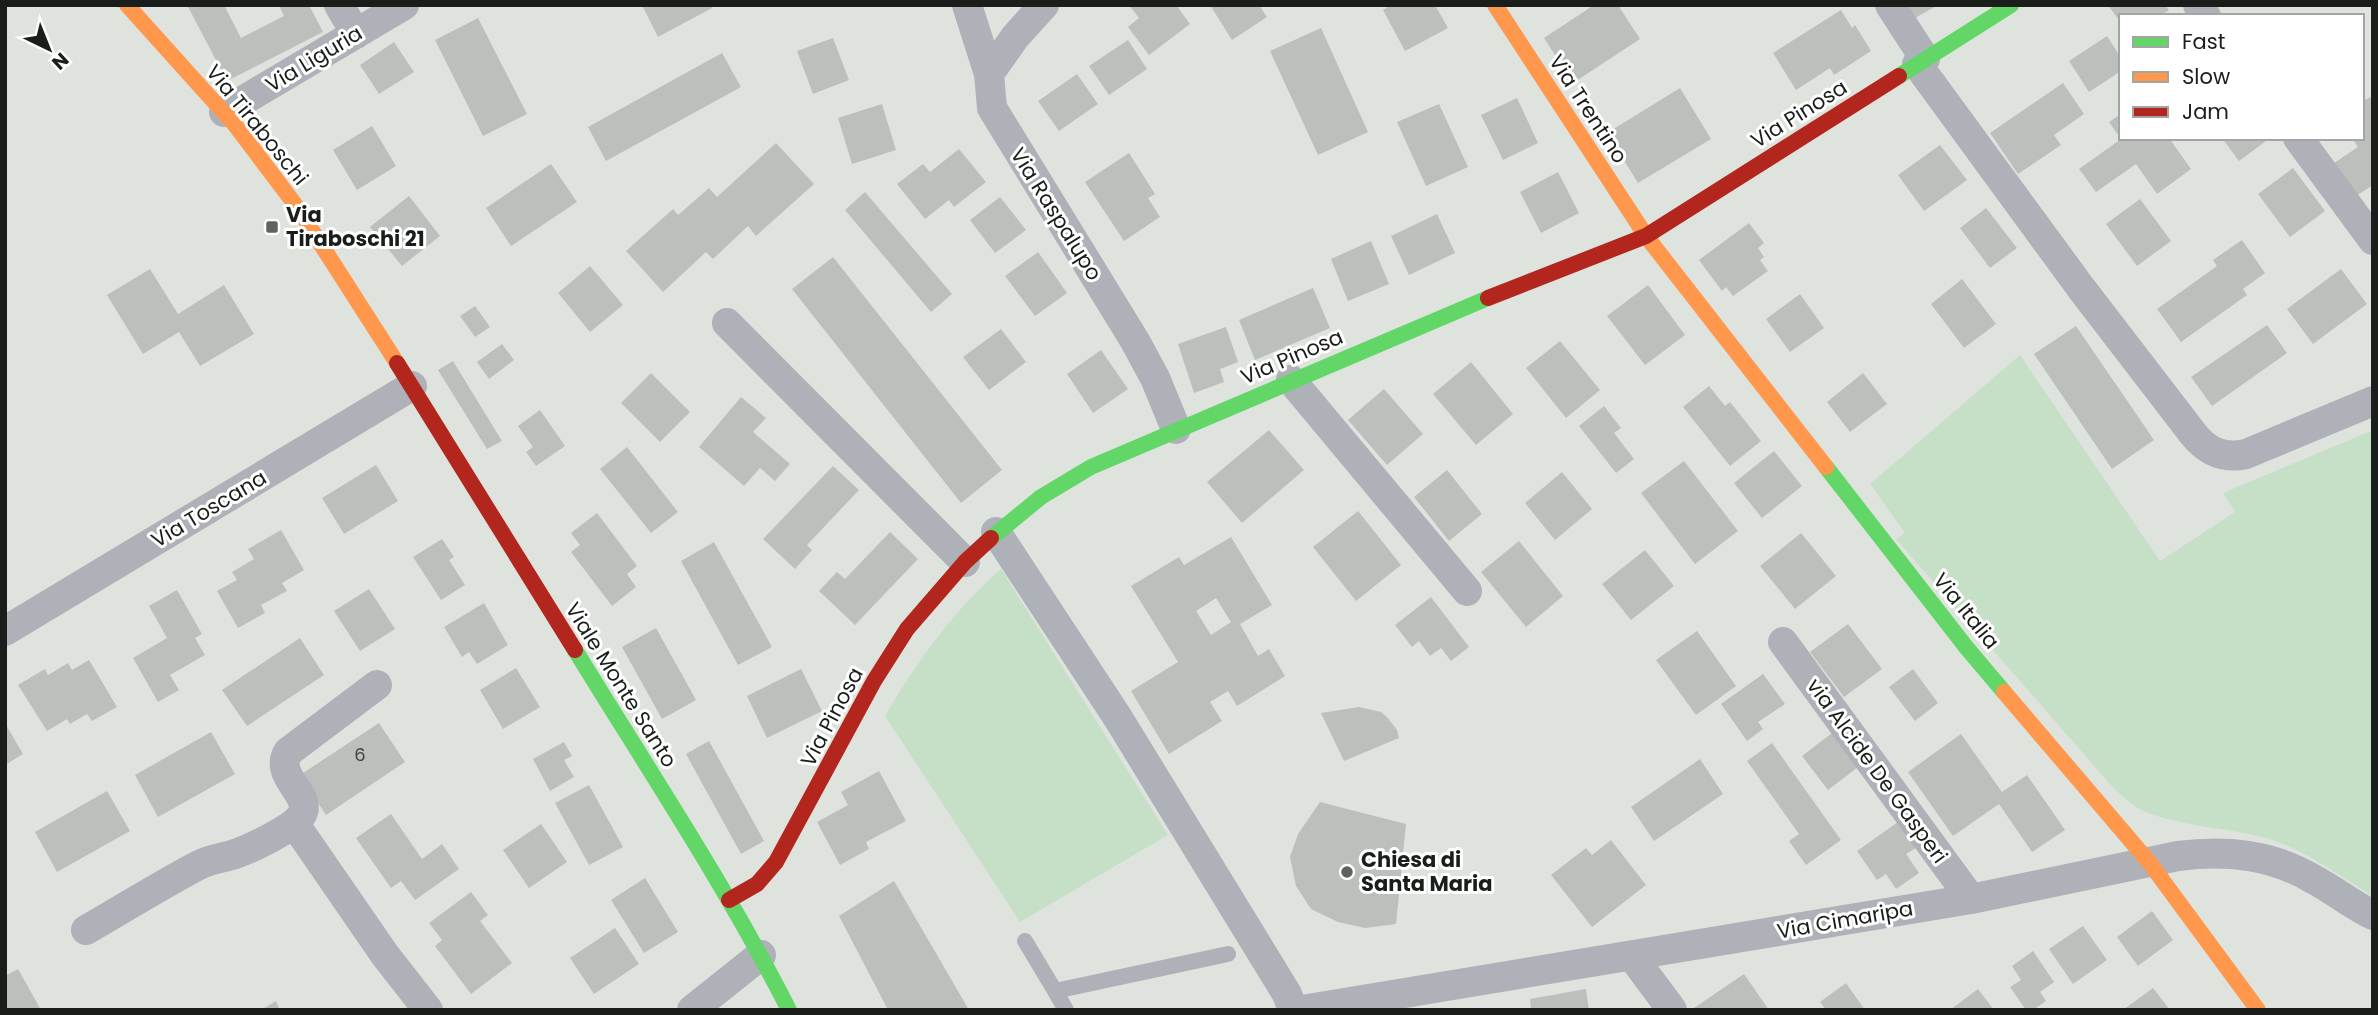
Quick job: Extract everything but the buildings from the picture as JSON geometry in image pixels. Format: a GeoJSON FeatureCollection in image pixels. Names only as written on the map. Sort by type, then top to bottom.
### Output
{"type":"FeatureCollection","features":[{"type":"Feature","properties":{"kind":"street","name":"Via Tiraboschi"},"geometry":{"type":"LineString","coordinates":[[127,5],[225,113],[287,191],[412,386]]}},
{"type":"Feature","properties":{"kind":"street"},"geometry":{"type":"LineString","coordinates":[[339,5],[356,34]]}},
{"type":"Feature","properties":{"kind":"street","name":"Via Liguria"},"geometry":{"type":"LineString","coordinates":[[225,113],[404,5]]}},
{"type":"Feature","properties":{"kind":"street","name":"Via Raspalupo"},"geometry":{"type":"LineString","coordinates":[[967,5],[989,74],[989,99],[996,117],[1135,341],[1176,429]]}},
{"type":"Feature","properties":{"kind":"street"},"geometry":{"type":"LineString","coordinates":[[989,74],[1014,37],[1044,5]]}},
{"type":"Feature","properties":{"kind":"street","name":"Via Trentino"},"geometry":{"type":"LineString","coordinates":[[1495,5],[1646,236]]}},
{"type":"Feature","properties":{"kind":"street"},"geometry":{"type":"LineString","coordinates":[[1890,5],[1921,62],[2081,288],[2207,449],[2223,456],[2246,454],[2373,401]]}},
{"type":"Feature","properties":{"kind":"street","name":"Via Pinosa"},"geometry":{"type":"LineString","coordinates":[[729,900],[757,884],[771,870],[884,664],[916,617],[965,562],[1029,505],[1077,475],[1176,429],[1553,271],[1646,236],[2011,5]]}},
{"type":"Feature","properties":{"kind":"street"},"geometry":{"type":"LineString","coordinates":[[2299,140],[2373,240]]}},
{"type":"Feature","properties":{"kind":"street","name":"Via Italia"},"geometry":{"type":"LineString","coordinates":[[1646,236],[1966,647],[2149,862],[2258,1010]]}},
{"type":"Feature","properties":{"kind":"street"},"geometry":{"type":"LineString","coordinates":[[727,323],[965,562]]}},
{"type":"Feature","properties":{"kind":"street"},"geometry":{"type":"LineString","coordinates":[[1291,380],[1467,591]]}},
{"type":"Feature","properties":{"kind":"street","name":"Via Toscana"},"geometry":{"type":"LineString","coordinates":[[5,631],[412,386]]}},
{"type":"Feature","properties":{"kind":"street","name":"Viale Monte Santo"},"geometry":{"type":"LineString","coordinates":[[412,386],[729,900],[789,1010]]}},
{"type":"Feature","properties":{"kind":"street"},"geometry":{"type":"LineString","coordinates":[[996,532],[1118,718],[1287,993],[1293,1010]]}},
{"type":"Feature","properties":{"kind":"street","name":"via Alcide De Gasperi"},"geometry":{"type":"LineString","coordinates":[[1783,642],[1971,899]]}},
{"type":"Feature","properties":{"kind":"street"},"geometry":{"type":"LineString","coordinates":[[86,930],[201,864],[243,851],[294,823],[303,812],[303,804],[284,769],[288,752],[377,685]]}},
{"type":"Feature","properties":{"kind":"street"},"geometry":{"type":"LineString","coordinates":[[294,823],[385,955],[428,1010]]}},
{"type":"Feature","properties":{"kind":"street","name":"Via Cimaripa"},"geometry":{"type":"LineString","coordinates":[[1302,1010],[1971,899],[2203,853],[2239,853],[2306,874],[2373,915]]}},
{"type":"Feature","properties":{"kind":"street"},"geometry":{"type":"LineString","coordinates":[[692,1010],[761,955]]}},
{"type":"Feature","properties":{"kind":"street"},"geometry":{"type":"LineString","coordinates":[[1632,956],[1672,1010]]}},
{"type":"Feature","properties":{"kind":"lane"},"geometry":{"type":"LineString","coordinates":[[1025,941],[1066,1010]]}},
{"type":"Feature","properties":{"kind":"lane"},"geometry":{"type":"LineString","coordinates":[[1055,991],[1228,954]]}},
{"type":"Feature","properties":{"kind":"green space"},"geometry":{"type":"Polygon","coordinates":[[[2020,355],[2160,561],[2235,512],[2223,493],[2373,430],[2373,896],[2310,857],[2283,844],[2253,835],[2179,822],[2146,812],[2130,803],[2109,783],[1896,539],[1905,533],[1870,484],[2020,355]]]}},
{"type":"Feature","properties":{"kind":"green space"},"geometry":{"type":"Polygon","coordinates":[[[1001,569],[1168,835],[1020,922],[885,716],[937,638],[967,602],[1001,569]]]}},
{"type":"Feature","properties":{"kind":"traffic: fast"},"geometry":{"type":"LineString","coordinates":[[1899,76],[2011,5]]}},
{"type":"Feature","properties":{"kind":"traffic: fast"},"geometry":{"type":"LineString","coordinates":[[991,538],[1041,497],[1091,467],[1488,298]]}},
{"type":"Feature","properties":{"kind":"traffic: fast"},"geometry":{"type":"LineString","coordinates":[[1826,467],[2004,692]]}},
{"type":"Feature","properties":{"kind":"traffic: fast"},"geometry":{"type":"LineString","coordinates":[[575,650],[713,873],[789,1010]]}},
{"type":"Feature","properties":{"kind":"traffic: slow"},"geometry":{"type":"LineString","coordinates":[[127,5],[235,125],[297,207],[397,363]]}},
{"type":"Feature","properties":{"kind":"traffic: slow"},"geometry":{"type":"LineString","coordinates":[[1495,5],[1646,236],[1826,467]]}},
{"type":"Feature","properties":{"kind":"traffic: slow"},"geometry":{"type":"LineString","coordinates":[[2004,692],[2149,862],[2258,1010]]}},
{"type":"Feature","properties":{"kind":"traffic: jam"},"geometry":{"type":"LineString","coordinates":[[1488,298],[1646,236],[1899,76]]}},
{"type":"Feature","properties":{"kind":"traffic: jam"},"geometry":{"type":"LineString","coordinates":[[397,363],[575,650]]}},
{"type":"Feature","properties":{"kind":"traffic: jam"},"geometry":{"type":"LineString","coordinates":[[729,900],[757,884],[776,862],[874,681],[907,629],[965,562],[991,538]]}},
{"type":"Feature","properties":{"kind":"place","name":"Via Tiraboschi 21"},"geometry":{"type":"Point","coordinates":[272,227]}},
{"type":"Feature","properties":{"kind":"place","name":"Chiesa di Santa Maria"},"geometry":{"type":"Point","coordinates":[1347,872]}}]}
